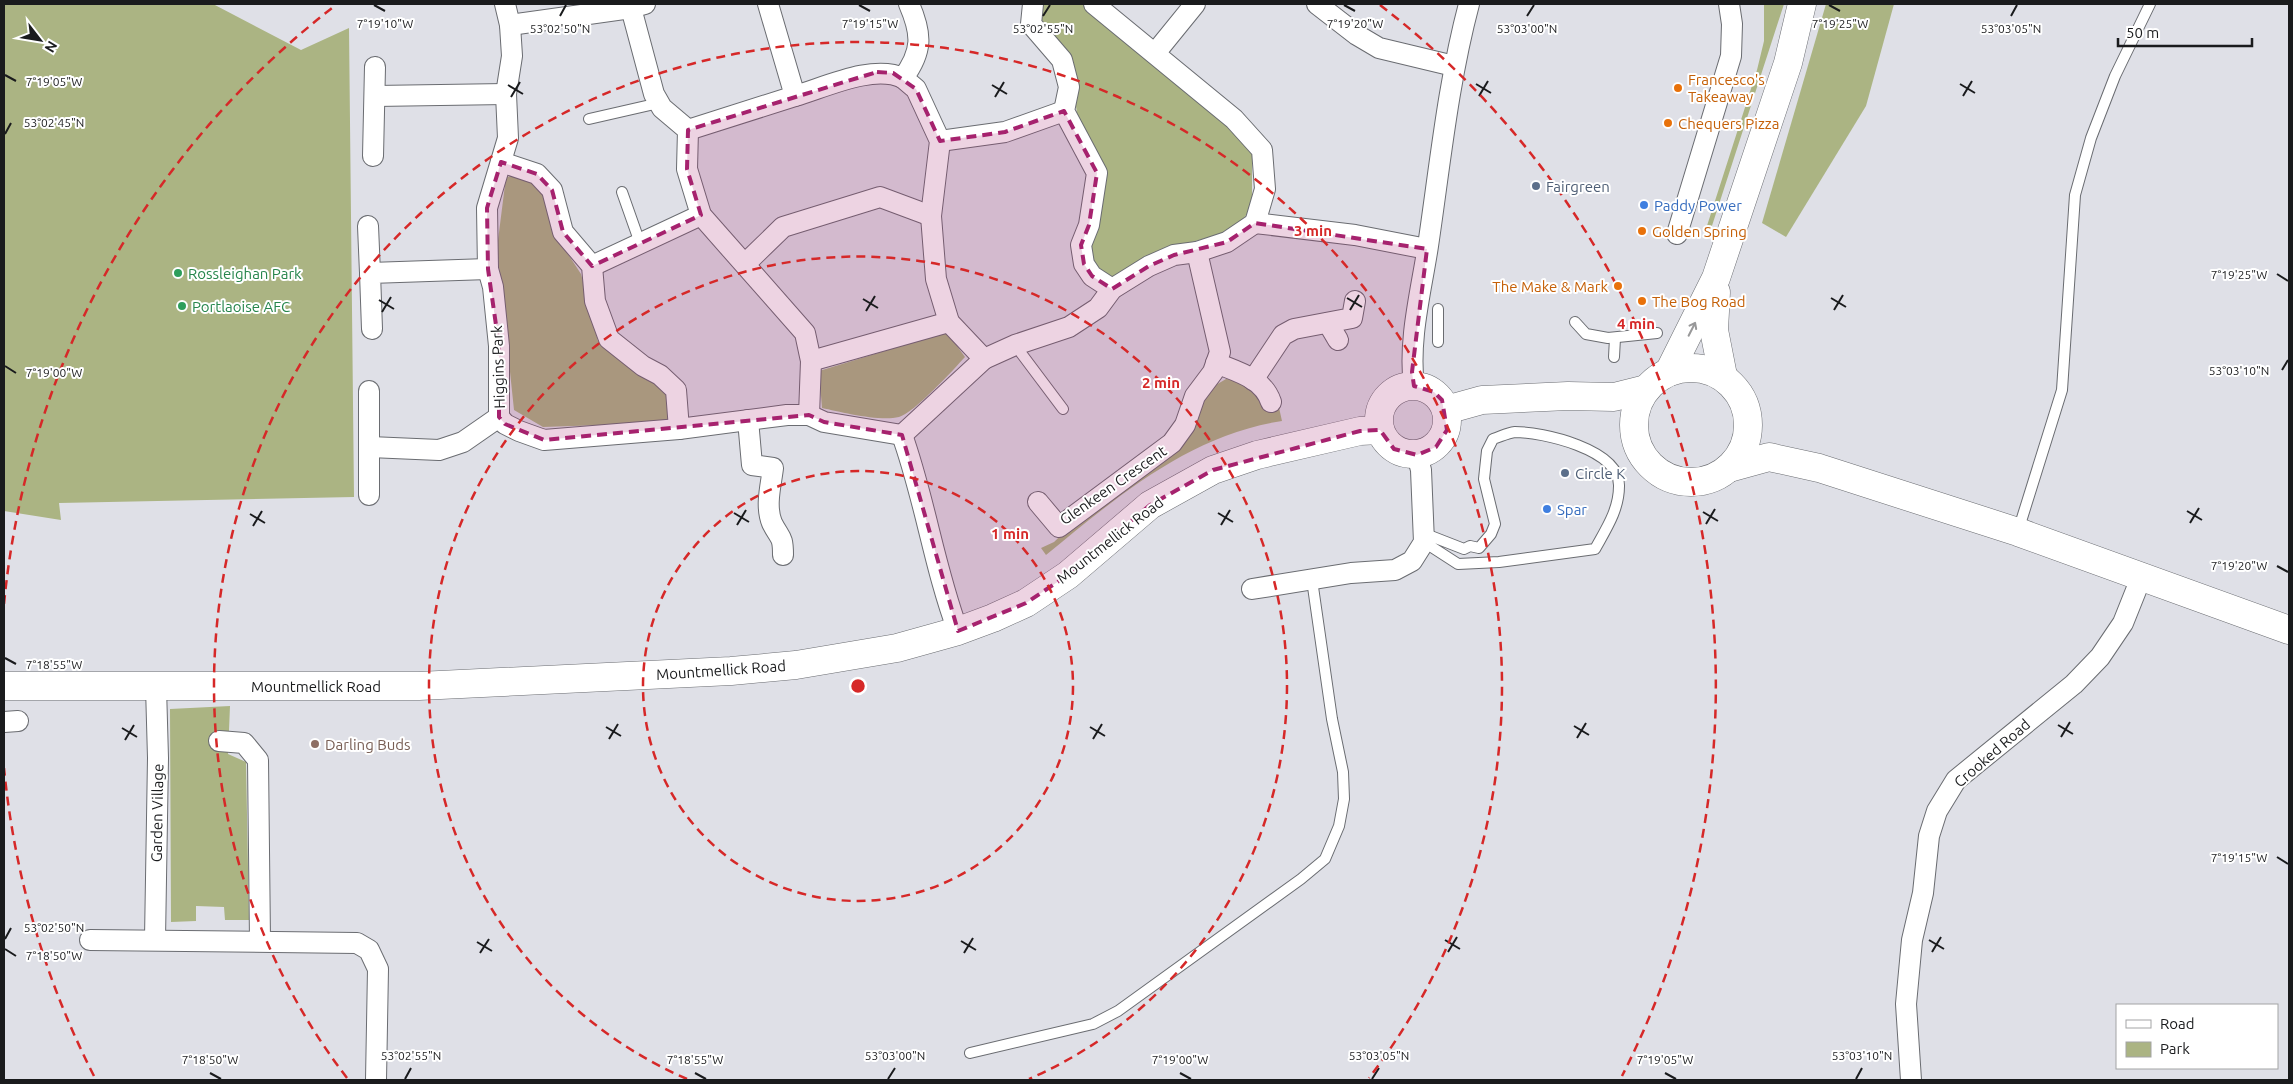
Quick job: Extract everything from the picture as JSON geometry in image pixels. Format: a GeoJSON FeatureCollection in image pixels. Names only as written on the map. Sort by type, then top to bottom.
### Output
{"type":"FeatureCollection","features":[{"type":"Feature","properties":{"kind":"main road"},"geometry":{"type":"LineString","coordinates":[[1669,372],[1693,328],[1716,278],[1788,63],[1802,4]]}},
{"type":"Feature","properties":{"kind":"main road"},"geometry":{"type":"LineString","coordinates":[[1716,278],[1714,330],[1723,376]]}},
{"type":"Feature","properties":{"kind":"main road"},"geometry":{"type":"LineString","coordinates":[[1446,410],[1482,400],[1568,396],[1614,397],[1646,388],[1669,372],[1687,367],[1706,369],[1723,376],[1735,387],[1743,399],[1748,414],[1749,429],[1746,444],[1739,457],[1729,468],[1713,478],[1696,482],[1677,481],[1660,474],[1646,461],[1637,445],[1611,415],[1568,396]]}},
{"type":"Feature","properties":{"kind":"main road"},"geometry":{"type":"LineString","coordinates":[[1414,386],[1434,392],[1442,400],[1448,420],[1442,439],[1436,447],[1417,455],[1405,454],[1394,449],[1386,441],[1380,430],[1381,409],[1386,400],[1394,392],[1414,386]]}},
{"type":"Feature","properties":{"kind":"main road"},"geometry":{"type":"LineString","coordinates":[[1637,445],[1634,426],[1637,406],[1646,388]]}},
{"type":"Feature","properties":{"kind":"main road"},"geometry":{"type":"LineString","coordinates":[[1749,429],[1819,468]]}},
{"type":"Feature","properties":{"kind":"main road","name":"Mountmellick Road"},"geometry":{"type":"LineString","coordinates":[[4,686],[419,686],[722,671],[796,665],[897,648],[958,631],[1026,603],[1068,575],[1150,505],[1213,470],[1257,455],[1360,431],[1380,430]]}},
{"type":"Feature","properties":{"kind":"main road"},"geometry":{"type":"LineString","coordinates":[[1729,468],[1769,457],[1819,468],[2018,532],[2289,630]]}},
{"type":"Feature","properties":{"kind":"street","name":"Higgins Park"},"geometry":{"type":"LineString","coordinates":[[370,446],[439,450],[463,442],[499,417],[499,346],[493,287],[488,269],[487,208],[508,138],[506,94],[512,56],[510,25],[505,4]]}},
{"type":"Feature","properties":{"kind":"street"},"geometry":{"type":"LineString","coordinates":[[768,4],[795,96]]}},
{"type":"Feature","properties":{"kind":"street"},"geometry":{"type":"LineString","coordinates":[[903,78],[914,63],[919,43],[916,22],[909,4]]}},
{"type":"Feature","properties":{"kind":"street"},"geometry":{"type":"LineString","coordinates":[[1033,4],[1031,24],[1062,60],[1070,87],[1064,110],[1097,174],[1090,225],[1081,245],[1084,264],[1092,276],[1112,289]]}},
{"type":"Feature","properties":{"kind":"street"},"geometry":{"type":"LineString","coordinates":[[902,435],[984,359],[1015,345],[1069,327],[1098,308],[1112,289],[1149,266],[1174,255],[1196,252],[1227,242],[1255,223],[1265,189],[1262,150],[1234,119],[1156,52],[1094,4]]}},
{"type":"Feature","properties":{"kind":"street"},"geometry":{"type":"LineString","coordinates":[[1156,52],[1195,4]]}},
{"type":"Feature","properties":{"kind":"street"},"geometry":{"type":"LineString","coordinates":[[1317,4],[1357,35],[1379,48],[1454,66]]}},
{"type":"Feature","properties":{"kind":"street"},"geometry":{"type":"LineString","coordinates":[[1414,386],[1412,372],[1417,307],[1454,66],[1470,4]]}},
{"type":"Feature","properties":{"kind":"street"},"geometry":{"type":"LineString","coordinates":[[1677,234],[1730,56],[1732,24],[1729,4]]}},
{"type":"Feature","properties":{"kind":"street"},"geometry":{"type":"LineString","coordinates":[[510,25],[638,6],[654,94],[659,103],[688,130],[687,169],[701,214],[746,263],[805,334],[811,361],[809,415]]}},
{"type":"Feature","properties":{"kind":"street"},"geometry":{"type":"LineString","coordinates":[[373,156],[375,67]]}},
{"type":"Feature","properties":{"kind":"street"},"geometry":{"type":"LineString","coordinates":[[688,130],[877,72],[893,73],[903,78],[916,89],[940,141],[931,216],[936,279],[949,322],[984,359]]}},
{"type":"Feature","properties":{"kind":"street"},"geometry":{"type":"LineString","coordinates":[[375,96],[506,94]]}},
{"type":"Feature","properties":{"kind":"street"},"geometry":{"type":"LineString","coordinates":[[940,141],[1005,132],[1064,110]]}},
{"type":"Feature","properties":{"kind":"street"},"geometry":{"type":"LineString","coordinates":[[501,162],[537,174],[552,190],[562,232],[592,266],[595,301],[609,339],[643,366],[660,375],[676,390],[680,429]]}},
{"type":"Feature","properties":{"kind":"street"},"geometry":{"type":"LineString","coordinates":[[746,263],[783,227],[880,197],[931,216]]}},
{"type":"Feature","properties":{"kind":"street"},"geometry":{"type":"LineString","coordinates":[[592,266],[701,214]]}},
{"type":"Feature","properties":{"kind":"street"},"geometry":{"type":"LineString","coordinates":[[1255,223],[1355,235],[1427,249]]}},
{"type":"Feature","properties":{"kind":"street"},"geometry":{"type":"LineString","coordinates":[[368,226],[372,329]]}},
{"type":"Feature","properties":{"kind":"street","name":"Glenkeen Crescent"},"geometry":{"type":"LineString","coordinates":[[1038,502],[1059,527],[1172,443],[1185,425],[1195,396],[1213,372],[1220,352],[1196,252]]}},
{"type":"Feature","properties":{"kind":"street"},"geometry":{"type":"LineString","coordinates":[[370,272],[488,269]]}},
{"type":"Feature","properties":{"kind":"street"},"geometry":{"type":"LineString","coordinates":[[1253,380],[1283,335],[1294,329],[1352,318],[1355,301]]}},
{"type":"Feature","properties":{"kind":"street"},"geometry":{"type":"LineString","coordinates":[[811,361],[949,322]]}},
{"type":"Feature","properties":{"kind":"street"},"geometry":{"type":"LineString","coordinates":[[1328,323],[1338,340]]}},
{"type":"Feature","properties":{"kind":"street"},"geometry":{"type":"LineString","coordinates":[[1216,363],[1253,380],[1268,392],[1271,402]]}},
{"type":"Feature","properties":{"kind":"street"},"geometry":{"type":"LineString","coordinates":[[369,391],[369,495]]}},
{"type":"Feature","properties":{"kind":"street"},"geometry":{"type":"LineString","coordinates":[[499,417],[505,424],[544,440],[680,429],[787,415],[809,415],[824,422],[902,435]]}},
{"type":"Feature","properties":{"kind":"street"},"geometry":{"type":"LineString","coordinates":[[748,420],[752,465],[773,468],[768,502],[772,522],[783,538],[783,555]]}},
{"type":"Feature","properties":{"kind":"street"},"geometry":{"type":"LineString","coordinates":[[902,435],[938,563],[946,600],[958,631]]}},
{"type":"Feature","properties":{"kind":"street"},"geometry":{"type":"LineString","coordinates":[[1252,589],[1351,573],[1395,570],[1412,561],[1423,538],[1421,470],[1417,455]]}},
{"type":"Feature","properties":{"kind":"street","name":"Crooked Road"},"geometry":{"type":"LineString","coordinates":[[1911,1080],[1906,1004],[1911,949],[1923,893],[1929,836],[1937,811],[1956,780],[2074,684],[2100,656],[2123,623],[2141,578]]}},
{"type":"Feature","properties":{"kind":"street","name":"Garden Village"},"geometry":{"type":"LineString","coordinates":[[155,940],[158,758],[156,687]]}},
{"type":"Feature","properties":{"kind":"street"},"geometry":{"type":"LineString","coordinates":[[219,741],[244,743],[258,760],[260,940]]}},
{"type":"Feature","properties":{"kind":"street"},"geometry":{"type":"LineString","coordinates":[[90,940],[260,940],[357,943],[369,950],[378,969],[376,1080]]}},
{"type":"Feature","properties":{"kind":"lane"},"geometry":{"type":"LineString","coordinates":[[2018,532],[2062,390],[2075,195],[2091,138],[2115,76],[2150,4]]}},
{"type":"Feature","properties":{"kind":"lane"},"geometry":{"type":"LineString","coordinates":[[589,119],[659,103]]}},
{"type":"Feature","properties":{"kind":"lane"},"geometry":{"type":"LineString","coordinates":[[622,192],[640,243]]}},
{"type":"Feature","properties":{"kind":"lane"},"geometry":{"type":"LineString","coordinates":[[1438,309],[1438,342]]}},
{"type":"Feature","properties":{"kind":"lane"},"geometry":{"type":"LineString","coordinates":[[1575,322],[1586,334],[1615,338],[1657,334]]}},
{"type":"Feature","properties":{"kind":"lane"},"geometry":{"type":"LineString","coordinates":[[1614,357],[1615,338]]}},
{"type":"Feature","properties":{"kind":"lane"},"geometry":{"type":"LineString","coordinates":[[1015,345],[1063,409]]}},
{"type":"Feature","properties":{"kind":"lane"},"geometry":{"type":"LineString","coordinates":[[1512,432],[1538,434],[1569,441],[1584,448],[1602,458],[1615,473],[1620,485],[1614,515],[1595,549],[1499,562],[1458,564],[1423,538],[1464,549],[1470,546],[1479,548],[1491,534],[1495,524],[1484,479],[1487,451],[1493,439],[1512,432]]}},
{"type":"Feature","properties":{"kind":"lane"},"geometry":{"type":"LineString","coordinates":[[970,1053],[1094,1024],[1118,1011],[1301,879],[1325,859],[1339,826],[1344,799],[1343,772],[1332,718],[1312,580]]}},
{"type":"Feature","properties":{"kind":"highlighted area"},"geometry":{"type":"Polygon","coordinates":[[[877,72],[893,73],[916,89],[940,141],[1005,132],[1064,111],[1097,173],[1089,225],[1081,245],[1084,264],[1092,276],[1112,289],[1149,266],[1174,255],[1227,242],[1255,223],[1427,249],[1412,372],[1414,386],[1434,392],[1442,400],[1447,430],[1436,447],[1417,455],[1394,449],[1380,430],[1360,431],[1213,470],[1150,505],[1068,575],[1026,603],[958,631],[902,435],[824,422],[809,415],[544,440],[505,424],[499,417],[499,346],[488,269],[487,208],[501,162],[537,174],[552,190],[563,232],[592,266],[701,215],[687,169],[688,130],[877,72]]]}},
{"type":"Feature","properties":{"kind":"green space","name":"Rossleighan Park"},"geometry":{"type":"Polygon","coordinates":[[[4,4],[213,4],[301,50],[349,28],[354,497],[59,503],[61,520],[4,511],[4,4]]]}},
{"type":"Feature","properties":{"kind":"green space"},"geometry":{"type":"Polygon","coordinates":[[[1040,4],[1082,4],[1154,60],[1252,148],[1252,207],[1235,230],[1163,250],[1115,277],[1104,275],[1096,269],[1088,247],[1105,178],[1077,113],[1073,87],[1037,9],[1040,4]]]}},
{"type":"Feature","properties":{"kind":"green space"},"geometry":{"type":"Polygon","coordinates":[[[1764,4],[1784,4],[1709,235],[1705,232],[1757,70],[1764,41],[1764,4]]]}},
{"type":"Feature","properties":{"kind":"green space"},"geometry":{"type":"Polygon","coordinates":[[[1826,4],[1894,4],[1866,106],[1786,237],[1762,223],[1826,4]]]}},
{"type":"Feature","properties":{"kind":"green space"},"geometry":{"type":"Polygon","coordinates":[[[523,174],[545,195],[557,237],[581,274],[598,341],[669,390],[672,415],[663,423],[543,427],[514,410],[497,248],[506,177],[523,174]]]}},
{"type":"Feature","properties":{"kind":"green space"},"geometry":{"type":"Polygon","coordinates":[[[947,332],[965,357],[934,390],[906,414],[899,417],[882,418],[860,416],[822,408],[819,371],[947,332]]]}},
{"type":"Feature","properties":{"kind":"green space"},"geometry":{"type":"Polygon","coordinates":[[[1226,379],[1238,380],[1278,403],[1282,421],[1248,428],[1185,454],[1127,491],[1046,555],[1041,548],[1054,542],[1082,515],[1177,447],[1191,434],[1197,412],[1209,389],[1226,379]]]}},
{"type":"Feature","properties":{"kind":"green space"},"geometry":{"type":"Polygon","coordinates":[[[230,706],[228,754],[246,762],[249,920],[225,920],[224,907],[196,906],[196,921],[171,922],[170,709],[230,706]]]}},
{"type":"Feature","properties":{"kind":"place","name":"Francesco's Takeaway"},"geometry":{"type":"Point","coordinates":[1678,88]}},
{"type":"Feature","properties":{"kind":"place","name":"Chequers Pizza"},"geometry":{"type":"Point","coordinates":[1668,123]}},
{"type":"Feature","properties":{"kind":"place","name":"Fairgreen"},"geometry":{"type":"Point","coordinates":[1536,186]}},
{"type":"Feature","properties":{"kind":"place","name":"Paddy Power"},"geometry":{"type":"Point","coordinates":[1644,205]}},
{"type":"Feature","properties":{"kind":"place","name":"Golden Spring"},"geometry":{"type":"Point","coordinates":[1642,231]}},
{"type":"Feature","properties":{"kind":"place","name":"Rossleighan Park"},"geometry":{"type":"Point","coordinates":[178,273]}},
{"type":"Feature","properties":{"kind":"place","name":"The Make & Mark"},"geometry":{"type":"Point","coordinates":[1618,286]}},
{"type":"Feature","properties":{"kind":"place","name":"The Bog Road"},"geometry":{"type":"Point","coordinates":[1642,301]}},
{"type":"Feature","properties":{"kind":"place","name":"Portlaoise AFC"},"geometry":{"type":"Point","coordinates":[182,306]}},
{"type":"Feature","properties":{"kind":"place","name":"Circle K"},"geometry":{"type":"Point","coordinates":[1565,473]}},
{"type":"Feature","properties":{"kind":"place","name":"Spar"},"geometry":{"type":"Point","coordinates":[1547,509]}},
{"type":"Feature","properties":{"kind":"place","name":"Darling Buds"},"geometry":{"type":"Point","coordinates":[315,744]}}]}
